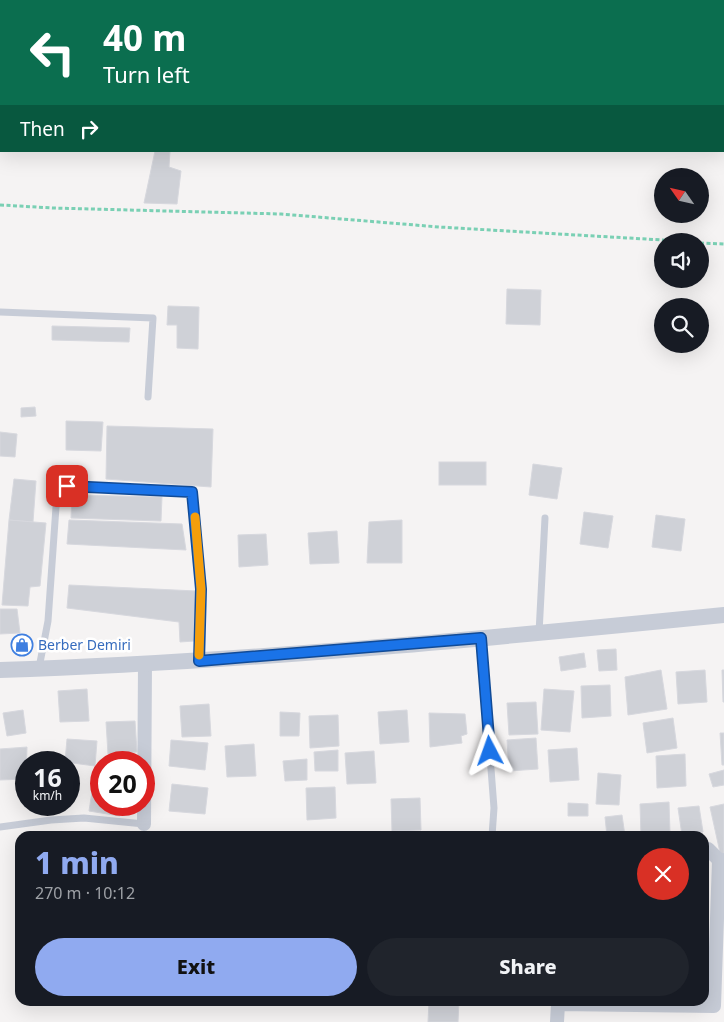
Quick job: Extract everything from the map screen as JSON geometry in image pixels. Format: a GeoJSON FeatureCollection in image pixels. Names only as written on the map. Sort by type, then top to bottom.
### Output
{"type":"FeatureCollection","features":[{"type":"Feature","properties":{"kind":"street"},"geometry":{"type":"LineString","coordinates":[[0,670],[199,661],[539,633],[724,615]]}},
{"type":"Feature","properties":{"kind":"street"},"geometry":{"type":"LineString","coordinates":[[144,824],[145,664]]}},
{"type":"Feature","properties":{"kind":"street"},"geometry":{"type":"LineString","coordinates":[[709,850],[722,860],[719,1006]]}},
{"type":"Feature","properties":{"kind":"street"},"geometry":{"type":"LineString","coordinates":[[557,1022],[558,1006]]}},
{"type":"Feature","properties":{"kind":"lane"},"geometry":{"type":"LineString","coordinates":[[0,312],[153,318],[148,397]]}},
{"type":"Feature","properties":{"kind":"lane"},"geometry":{"type":"LineString","coordinates":[[39,668],[48,621],[56,507],[67,486],[192,492],[201,589],[199,661]]}},
{"type":"Feature","properties":{"kind":"lane"},"geometry":{"type":"LineString","coordinates":[[539,633],[545,518]]}},
{"type":"Feature","properties":{"kind":"lane"},"geometry":{"type":"LineString","coordinates":[[481,638],[494,808],[492,831]]}},
{"type":"Feature","properties":{"kind":"lane"},"geometry":{"type":"LineString","coordinates":[[0,827],[84,818],[144,824]]}},
{"type":"Feature","properties":{"kind":"path"},"geometry":{"type":"LineString","coordinates":[[0,204],[53,208],[281,214],[439,227],[654,239]]}},
{"type":"Feature","properties":{"kind":"path"},"geometry":{"type":"LineString","coordinates":[[709,243],[724,244]]}},
{"type":"Feature","properties":{"kind":"building"},"geometry":{"type":"Polygon","coordinates":[[[155,152],[170,152],[169,167],[181,171],[177,204],[144,203],[155,152]]]}},
{"type":"Feature","properties":{"kind":"building"},"geometry":{"type":"Polygon","coordinates":[[[507,289],[541,290],[540,325],[506,324],[507,289]]]}},
{"type":"Feature","properties":{"kind":"building"},"geometry":{"type":"Polygon","coordinates":[[[168,306],[199,307],[198,349],[177,348],[177,325],[167,325],[168,306]]]}},
{"type":"Feature","properties":{"kind":"building"},"geometry":{"type":"Polygon","coordinates":[[[52,326],[130,328],[129,342],[52,340],[52,326]]]}},
{"type":"Feature","properties":{"kind":"building"},"geometry":{"type":"Polygon","coordinates":[[[35,407],[36,416],[21,417],[21,408],[35,407]]]}},
{"type":"Feature","properties":{"kind":"building"},"geometry":{"type":"Polygon","coordinates":[[[66,421],[103,422],[101,451],[66,450],[66,421]]]}},
{"type":"Feature","properties":{"kind":"building"},"geometry":{"type":"Polygon","coordinates":[[[107,426],[213,429],[211,487],[106,479],[107,426]]]}},
{"type":"Feature","properties":{"kind":"building"},"geometry":{"type":"Polygon","coordinates":[[[0,432],[17,434],[15,457],[0,456],[0,432]]]}},
{"type":"Feature","properties":{"kind":"building"},"geometry":{"type":"Polygon","coordinates":[[[439,462],[486,462],[486,485],[439,485],[439,462]]]}},
{"type":"Feature","properties":{"kind":"building"},"geometry":{"type":"Polygon","coordinates":[[[533,464],[562,468],[557,499],[529,495],[533,464]]]}},
{"type":"Feature","properties":{"kind":"building"},"geometry":{"type":"Polygon","coordinates":[[[14,479],[36,481],[33,522],[9,520],[14,479]]]}},
{"type":"Feature","properties":{"kind":"building"},"geometry":{"type":"Polygon","coordinates":[[[72,495],[162,497],[161,521],[71,518],[72,495]]]}},
{"type":"Feature","properties":{"kind":"building"},"geometry":{"type":"Polygon","coordinates":[[[584,512],[613,516],[608,548],[580,544],[584,512]]]}},
{"type":"Feature","properties":{"kind":"building"},"geometry":{"type":"Polygon","coordinates":[[[656,515],[685,519],[681,551],[652,547],[656,515]]]}},
{"type":"Feature","properties":{"kind":"building"},"geometry":{"type":"Polygon","coordinates":[[[9,520],[46,523],[40,586],[30,587],[28,606],[2,605],[9,520]]]}},
{"type":"Feature","properties":{"kind":"building"},"geometry":{"type":"Polygon","coordinates":[[[69,520],[182,524],[186,550],[67,544],[69,520]]]}},
{"type":"Feature","properties":{"kind":"building"},"geometry":{"type":"Polygon","coordinates":[[[402,520],[402,563],[367,563],[369,522],[402,520]]]}},
{"type":"Feature","properties":{"kind":"building"},"geometry":{"type":"Polygon","coordinates":[[[337,531],[339,563],[310,564],[308,533],[337,531]]]}},
{"type":"Feature","properties":{"kind":"building"},"geometry":{"type":"Polygon","coordinates":[[[266,534],[268,565],[239,567],[238,535],[266,534]]]}},
{"type":"Feature","properties":{"kind":"building"},"geometry":{"type":"Polygon","coordinates":[[[69,585],[196,591],[194,641],[180,642],[179,622],[67,608],[69,585]]]}},
{"type":"Feature","properties":{"kind":"building"},"geometry":{"type":"Polygon","coordinates":[[[0,609],[17,609],[20,633],[0,634],[0,609]]]}},
{"type":"Feature","properties":{"kind":"building"},"geometry":{"type":"Polygon","coordinates":[[[616,649],[617,670],[599,671],[597,650],[616,649]]]}},
{"type":"Feature","properties":{"kind":"building"},"geometry":{"type":"Polygon","coordinates":[[[584,653],[586,667],[561,671],[559,657],[584,653]]]}},
{"type":"Feature","properties":{"kind":"building"},"geometry":{"type":"Polygon","coordinates":[[[661,670],[667,709],[628,715],[625,677],[661,670]]]}},
{"type":"Feature","properties":{"kind":"building"},"geometry":{"type":"Polygon","coordinates":[[[705,670],[707,702],[678,704],[676,672],[705,670]]]}},
{"type":"Feature","properties":{"kind":"building"},"geometry":{"type":"Polygon","coordinates":[[[722,670],[724,670],[724,702],[723,702],[722,670]]]}},
{"type":"Feature","properties":{"kind":"building"},"geometry":{"type":"Polygon","coordinates":[[[610,685],[611,716],[582,718],[581,686],[610,685]]]}},
{"type":"Feature","properties":{"kind":"building"},"geometry":{"type":"Polygon","coordinates":[[[87,689],[89,721],[60,722],[58,691],[87,689]]]}},
{"type":"Feature","properties":{"kind":"building"},"geometry":{"type":"Polygon","coordinates":[[[544,689],[574,691],[570,732],[541,730],[544,689]]]}},
{"type":"Feature","properties":{"kind":"building"},"geometry":{"type":"Polygon","coordinates":[[[536,702],[538,734],[509,735],[507,703],[536,702]]]}},
{"type":"Feature","properties":{"kind":"building"},"geometry":{"type":"Polygon","coordinates":[[[209,704],[211,736],[182,737],[180,706],[209,704]]]}},
{"type":"Feature","properties":{"kind":"building"},"geometry":{"type":"Polygon","coordinates":[[[23,710],[26,733],[7,736],[3,713],[23,710]]]}},
{"type":"Feature","properties":{"kind":"building"},"geometry":{"type":"Polygon","coordinates":[[[407,710],[409,742],[380,744],[378,712],[407,710]]]}},
{"type":"Feature","properties":{"kind":"building"},"geometry":{"type":"Polygon","coordinates":[[[280,712],[300,713],[299,736],[280,736],[280,712]]]}},
{"type":"Feature","properties":{"kind":"building"},"geometry":{"type":"Polygon","coordinates":[[[429,713],[465,714],[467,734],[461,736],[462,743],[430,747],[429,713]]]}},
{"type":"Feature","properties":{"kind":"building"},"geometry":{"type":"Polygon","coordinates":[[[338,715],[339,746],[310,748],[309,716],[338,715]]]}},
{"type":"Feature","properties":{"kind":"building"},"geometry":{"type":"Polygon","coordinates":[[[673,718],[677,748],[647,753],[643,723],[673,718]]]}},
{"type":"Feature","properties":{"kind":"building"},"geometry":{"type":"Polygon","coordinates":[[[135,721],[137,751],[108,751],[106,722],[135,721]]]}},
{"type":"Feature","properties":{"kind":"building"},"geometry":{"type":"Polygon","coordinates":[[[720,733],[724,733],[724,765],[722,765],[720,733]]]}},
{"type":"Feature","properties":{"kind":"building"},"geometry":{"type":"Polygon","coordinates":[[[536,738],[538,769],[509,771],[507,740],[536,738]]]}},
{"type":"Feature","properties":{"kind":"building"},"geometry":{"type":"Polygon","coordinates":[[[67,739],[97,741],[96,751],[90,751],[90,765],[80,764],[80,751],[66,751],[67,739]]]}},
{"type":"Feature","properties":{"kind":"building"},"geometry":{"type":"Polygon","coordinates":[[[171,740],[208,743],[205,770],[169,766],[171,740]]]}},
{"type":"Feature","properties":{"kind":"building"},"geometry":{"type":"Polygon","coordinates":[[[254,744],[256,776],[227,777],[225,746],[254,744]]]}},
{"type":"Feature","properties":{"kind":"building"},"geometry":{"type":"Polygon","coordinates":[[[27,747],[27,751],[15,751],[15,779],[0,780],[0,749],[27,747]]]}},
{"type":"Feature","properties":{"kind":"building"},"geometry":{"type":"Polygon","coordinates":[[[577,748],[579,780],[550,782],[548,750],[577,748]]]}},
{"type":"Feature","properties":{"kind":"building"},"geometry":{"type":"Polygon","coordinates":[[[338,750],[338,771],[315,771],[314,752],[338,750]]]}},
{"type":"Feature","properties":{"kind":"building"},"geometry":{"type":"Polygon","coordinates":[[[374,751],[376,783],[347,784],[345,753],[374,751]]]}},
{"type":"Feature","properties":{"kind":"building"},"geometry":{"type":"Polygon","coordinates":[[[685,754],[686,786],[657,788],[656,756],[685,754]]]}},
{"type":"Feature","properties":{"kind":"building"},"geometry":{"type":"Polygon","coordinates":[[[307,759],[307,780],[285,781],[283,761],[307,759]]]}},
{"type":"Feature","properties":{"kind":"building"},"geometry":{"type":"Polygon","coordinates":[[[724,770],[724,785],[713,787],[709,774],[724,770]]]}},
{"type":"Feature","properties":{"kind":"building"},"geometry":{"type":"Polygon","coordinates":[[[598,773],[621,775],[619,805],[596,804],[598,773]]]}},
{"type":"Feature","properties":{"kind":"building"},"geometry":{"type":"Polygon","coordinates":[[[172,784],[208,788],[205,814],[169,811],[172,784]]]}},
{"type":"Feature","properties":{"kind":"building"},"geometry":{"type":"Polygon","coordinates":[[[335,787],[336,818],[307,820],[306,788],[335,787]]]}},
{"type":"Feature","properties":{"kind":"building"},"geometry":{"type":"Polygon","coordinates":[[[420,798],[421,830],[392,831],[391,799],[420,798]]]}},
{"type":"Feature","properties":{"kind":"building"},"geometry":{"type":"Polygon","coordinates":[[[669,802],[670,831],[641,831],[640,804],[669,802]]]}},
{"type":"Feature","properties":{"kind":"building"},"geometry":{"type":"Polygon","coordinates":[[[568,803],[588,804],[588,816],[568,816],[568,803]]]}},
{"type":"Feature","properties":{"kind":"building"},"geometry":{"type":"Polygon","coordinates":[[[724,804],[724,856],[721,857],[710,807],[724,804]]]}},
{"type":"Feature","properties":{"kind":"building"},"geometry":{"type":"Polygon","coordinates":[[[699,806],[703,831],[681,831],[678,808],[699,806]]]}},
{"type":"Feature","properties":{"kind":"building"},"geometry":{"type":"Polygon","coordinates":[[[622,815],[624,831],[606,831],[605,817],[622,815]]]}},
{"type":"Feature","properties":{"kind":"building"},"geometry":{"type":"Polygon","coordinates":[[[429,1006],[459,1006],[458,1022],[428,1022],[429,1006]]]}},
{"type":"Feature","properties":{"kind":"slow traffic"},"geometry":{"type":"LineString","coordinates":[[195,517],[201,589],[199,655]]}},
{"type":"Feature","properties":{"kind":"place","name":"Berber Demiri"},"geometry":{"type":"Point","coordinates":[22,645]}},
{"type":"Feature","properties":{"kind":"route"},"geometry":{"type":"LineString","coordinates":[[67,486],[192,492],[201,589],[199,661],[481,638],[490,751]]}}]}
